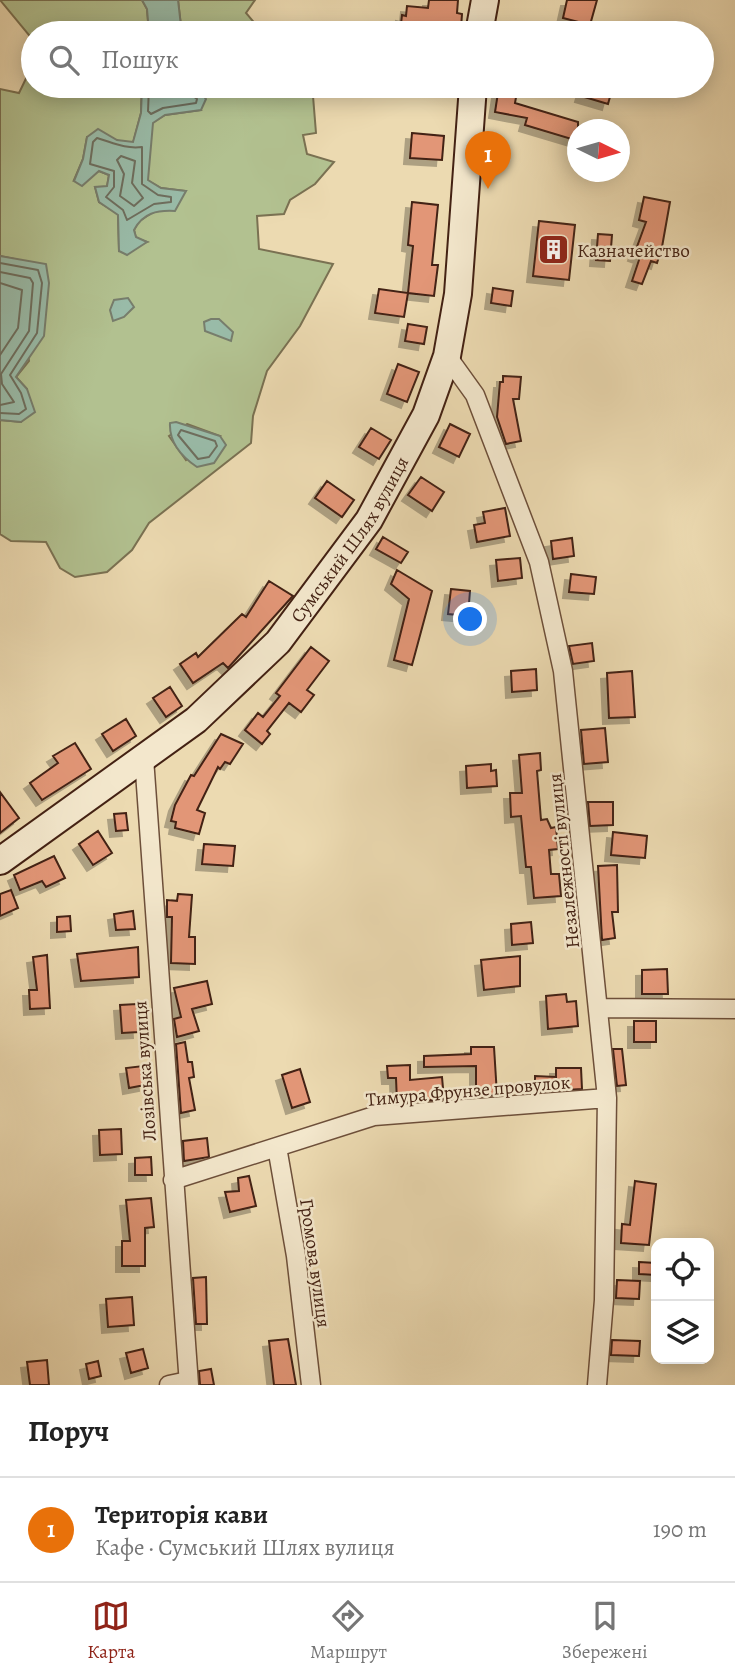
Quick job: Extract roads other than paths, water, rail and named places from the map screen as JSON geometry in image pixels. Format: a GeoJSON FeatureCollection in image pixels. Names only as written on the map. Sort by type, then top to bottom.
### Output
{"type":"FeatureCollection","features":[{"type":"Feature","properties":{"kind":"main road"},"geometry":{"type":"LineString","coordinates":[[481,21],[485,0]]}},
{"type":"Feature","properties":{"kind":"main road","name":"Сумський Шлях вулиця"},"geometry":{"type":"LineString","coordinates":[[0,861],[196,720],[278,642],[369,520],[426,415],[447,356],[458,294],[472,98]]}},
{"type":"Feature","properties":{"kind":"street","name":"Незалежності вулиця"},"geometry":{"type":"LineString","coordinates":[[447,356],[475,395],[539,562],[563,671],[607,1098],[604,1300],[597,1385]]}},
{"type":"Feature","properties":{"kind":"street","name":"Лозівська вулиця"},"geometry":{"type":"LineString","coordinates":[[144,758],[189,1383],[169,1385]]}},
{"type":"Feature","properties":{"kind":"street"},"geometry":{"type":"LineString","coordinates":[[599,1008],[735,1009]]}},
{"type":"Feature","properties":{"kind":"street","name":"Тимура Фрунзе провулок"},"geometry":{"type":"LineString","coordinates":[[173,1180],[374,1116],[607,1098]]}},
{"type":"Feature","properties":{"kind":"street","name":"Громова вулиця"},"geometry":{"type":"LineString","coordinates":[[276,1147],[296,1256],[311,1385]]}},
{"type":"Feature","properties":{"kind":"water"},"geometry":{"type":"Polygon","coordinates":[[[142,0],[178,0],[180,21],[148,21],[147,9],[142,0]]]}},
{"type":"Feature","properties":{"kind":"water"},"geometry":{"type":"Polygon","coordinates":[[[142,98],[206,99],[201,110],[165,115],[153,123],[148,180],[161,188],[186,191],[175,211],[156,212],[146,216],[138,224],[134,230],[136,237],[147,242],[127,255],[119,251],[118,215],[99,202],[95,187],[107,186],[109,175],[99,171],[82,186],[74,181],[83,159],[87,137],[98,129],[117,140],[133,142],[141,113],[142,98]]]}},
{"type":"Feature","properties":{"kind":"water"},"geometry":{"type":"Polygon","coordinates":[[[0,256],[46,264],[49,283],[44,336],[16,377],[27,389],[35,412],[21,422],[0,420],[0,256]]]}},
{"type":"Feature","properties":{"kind":"water"},"geometry":{"type":"Polygon","coordinates":[[[128,298],[134,307],[124,317],[113,321],[110,310],[114,300],[128,298]]]}},
{"type":"Feature","properties":{"kind":"water"},"geometry":{"type":"Polygon","coordinates":[[[219,319],[233,332],[231,341],[205,331],[204,322],[219,319]]]}},
{"type":"Feature","properties":{"kind":"water"},"geometry":{"type":"Polygon","coordinates":[[[176,422],[220,436],[226,445],[214,463],[197,467],[186,459],[174,443],[170,430],[170,423],[176,422]]]}},
{"type":"Feature","properties":{"kind":"place","name":"Територія кави"},"geometry":{"type":"Point","coordinates":[488,189]}},
{"type":"Feature","properties":{"kind":"place","name":"Казначейство"},"geometry":{"type":"Point","coordinates":[554,250]}}]}
